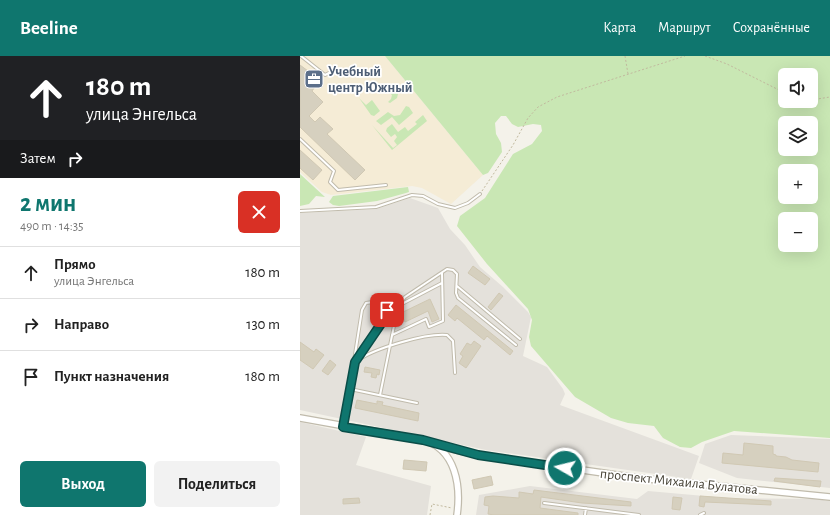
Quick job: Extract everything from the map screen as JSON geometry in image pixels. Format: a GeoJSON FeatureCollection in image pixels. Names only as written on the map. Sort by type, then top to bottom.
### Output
{"type":"FeatureCollection","features":[{"type":"Feature","properties":{"kind":"street","name":"проспект Михаила Булатова"},"geometry":{"type":"LineString","coordinates":[[300,418],[343,427],[423,440],[435,445],[478,455],[638,478],[830,497]]}},
{"type":"Feature","properties":{"kind":"street"},"geometry":{"type":"LineString","coordinates":[[435,445],[445,454],[456,477],[459,490],[457,512]]}},
{"type":"Feature","properties":{"kind":"lane"},"geometry":{"type":"LineString","coordinates":[[301,56],[325,74],[331,72]]}},
{"type":"Feature","properties":{"kind":"lane"},"geometry":{"type":"LineString","coordinates":[[300,139],[334,171],[330,182],[338,190],[386,185]]}},
{"type":"Feature","properties":{"kind":"lane"},"geometry":{"type":"LineString","coordinates":[[300,211],[376,207],[412,195],[423,196],[438,204],[455,208],[468,203],[480,194]]}},
{"type":"Feature","properties":{"kind":"lane"},"geometry":{"type":"LineString","coordinates":[[380,395],[398,306],[405,297],[442,274],[447,269],[453,270],[457,274],[456,285],[458,298],[516,345]]}},
{"type":"Feature","properties":{"kind":"lane"},"geometry":{"type":"LineString","coordinates":[[392,335],[426,319],[429,327],[442,322],[442,274]]}},
{"type":"Feature","properties":{"kind":"lane"},"geometry":{"type":"LineString","coordinates":[[398,306],[442,283]]}},
{"type":"Feature","properties":{"kind":"lane"},"geometry":{"type":"LineString","coordinates":[[456,285],[520,339]]}},
{"type":"Feature","properties":{"kind":"lane"},"geometry":{"type":"LineString","coordinates":[[343,427],[355,362],[362,310],[366,303],[373,302],[384,307],[386,314],[355,362]]}},
{"type":"Feature","properties":{"kind":"lane"},"geometry":{"type":"LineString","coordinates":[[355,362],[362,357],[390,346],[434,334],[447,334],[453,341],[455,373]]}},
{"type":"Feature","properties":{"kind":"lane"},"geometry":{"type":"LineString","coordinates":[[350,389],[417,403]]}},
{"type":"Feature","properties":{"kind":"lane"},"geometry":{"type":"LineString","coordinates":[[544,503],[640,515]]}},
{"type":"Feature","properties":{"kind":"lane"},"geometry":{"type":"LineString","coordinates":[[585,515],[586,508]]}},
{"type":"Feature","properties":{"kind":"lane"},"geometry":{"type":"LineString","coordinates":[[700,515],[704,513]]}},
{"type":"Feature","properties":{"kind":"path"},"geometry":{"type":"LineString","coordinates":[[625,56],[629,75]]}},
{"type":"Feature","properties":{"kind":"path"},"geometry":{"type":"LineString","coordinates":[[480,194],[498,164],[513,145],[528,118],[538,107],[557,97],[685,56]]}},
{"type":"Feature","properties":{"kind":"path"},"geometry":{"type":"LineString","coordinates":[[705,56],[727,64],[778,89]]}},
{"type":"Feature","properties":{"kind":"path"},"geometry":{"type":"LineString","coordinates":[[818,99],[830,97]]}},
{"type":"Feature","properties":{"kind":"path"},"geometry":{"type":"LineString","coordinates":[[430,515],[432,504],[457,512]]}},
{"type":"Feature","properties":{"kind":"shaded area"},"geometry":{"type":"Polygon","coordinates":[[[300,56],[385,56],[483,175],[451,204],[422,188],[412,186],[331,195],[322,192],[300,172],[300,56]]]}},
{"type":"Feature","properties":{"kind":"shaded area"},"geometry":{"type":"Polygon","coordinates":[[[410,198],[438,208],[450,229],[465,245],[480,267],[528,312],[531,317],[523,356],[547,367],[565,394],[560,405],[699,456],[691,479],[486,450],[300,410],[300,213],[377,209],[410,198]]]}},
{"type":"Feature","properties":{"kind":"shaded area"},"geometry":{"type":"Polygon","coordinates":[[[300,422],[366,437],[356,465],[431,486],[427,515],[300,515],[300,422]]]}},
{"type":"Feature","properties":{"kind":"shaded area"},"geometry":{"type":"Polygon","coordinates":[[[731,435],[830,439],[830,488],[737,478],[699,463],[705,444],[731,435]]]}},
{"type":"Feature","properties":{"kind":"shaded area"},"geometry":{"type":"Polygon","coordinates":[[[530,486],[637,499],[648,491],[727,498],[814,499],[830,501],[830,515],[476,515],[479,495],[530,486]]]}},
{"type":"Feature","properties":{"kind":"green space"},"geometry":{"type":"Polygon","coordinates":[[[385,56],[830,56],[830,438],[734,431],[702,442],[691,448],[680,447],[663,438],[654,426],[628,423],[611,418],[575,397],[531,346],[529,337],[532,320],[528,309],[487,264],[457,226],[460,216],[485,198],[513,154],[532,144],[542,131],[541,125],[533,124],[518,127],[512,124],[506,116],[501,116],[495,123],[496,134],[501,143],[502,152],[488,173],[483,175],[385,56]]]}},
{"type":"Feature","properties":{"kind":"green space"},"geometry":{"type":"Polygon","coordinates":[[[387,86],[393,87],[398,94],[397,98],[390,103],[388,102],[392,95],[385,89],[387,86]]]}},
{"type":"Feature","properties":{"kind":"green space"},"geometry":{"type":"Polygon","coordinates":[[[359,98],[366,105],[372,100],[380,111],[374,116],[371,115],[359,98]]]}},
{"type":"Feature","properties":{"kind":"green space"},"geometry":{"type":"Polygon","coordinates":[[[406,106],[409,107],[413,113],[399,125],[392,117],[381,125],[376,121],[388,112],[394,116],[400,115],[406,106]]]}},
{"type":"Feature","properties":{"kind":"green space"},"geometry":{"type":"Polygon","coordinates":[[[423,115],[427,121],[392,150],[372,125],[393,148],[397,145],[394,141],[397,137],[395,134],[391,137],[386,131],[387,128],[392,124],[398,132],[405,127],[408,131],[417,124],[415,122],[423,115]]]}},
{"type":"Feature","properties":{"kind":"green space"},"geometry":{"type":"Polygon","coordinates":[[[300,174],[325,197],[316,196],[309,204],[300,206],[300,174]]]}},
{"type":"Feature","properties":{"kind":"green space"},"geometry":{"type":"Polygon","coordinates":[[[408,187],[409,192],[377,201],[339,206],[333,205],[329,202],[333,196],[408,187]]]}},
{"type":"Feature","properties":{"kind":"building"},"geometry":{"type":"Polygon","coordinates":[[[300,65],[320,80],[312,91],[323,102],[309,116],[315,122],[320,117],[333,129],[327,134],[365,170],[355,180],[300,127],[300,65]]]}},
{"type":"Feature","properties":{"kind":"building"},"geometry":{"type":"Polygon","coordinates":[[[300,150],[322,170],[313,180],[300,168],[300,150]]]}},
{"type":"Feature","properties":{"kind":"building"},"geometry":{"type":"Polygon","coordinates":[[[473,266],[490,279],[485,285],[468,273],[473,266]]]}},
{"type":"Feature","properties":{"kind":"building"},"geometry":{"type":"Polygon","coordinates":[[[499,293],[503,296],[491,310],[488,307],[499,293]]]}},
{"type":"Feature","properties":{"kind":"building"},"geometry":{"type":"Polygon","coordinates":[[[430,299],[439,319],[432,322],[428,311],[405,322],[401,313],[430,299]]]}},
{"type":"Feature","properties":{"kind":"building"},"geometry":{"type":"Polygon","coordinates":[[[456,305],[513,351],[510,355],[487,336],[484,340],[457,318],[455,321],[448,315],[456,305]]]}},
{"type":"Feature","properties":{"kind":"building"},"geometry":{"type":"Polygon","coordinates":[[[474,341],[481,346],[466,368],[459,363],[463,356],[460,354],[467,343],[471,345],[474,341]]]}},
{"type":"Feature","properties":{"kind":"building"},"geometry":{"type":"Polygon","coordinates":[[[300,342],[314,352],[316,349],[324,355],[313,369],[300,360],[300,342]]]}},
{"type":"Feature","properties":{"kind":"building"},"geometry":{"type":"Polygon","coordinates":[[[330,360],[336,365],[328,375],[322,371],[330,360]]]}},
{"type":"Feature","properties":{"kind":"building"},"geometry":{"type":"Polygon","coordinates":[[[365,367],[380,370],[379,375],[377,374],[376,378],[371,377],[372,373],[364,372],[365,367]]]}},
{"type":"Feature","properties":{"kind":"building"},"geometry":{"type":"Polygon","coordinates":[[[357,400],[377,404],[377,401],[383,402],[382,405],[419,413],[418,421],[355,408],[357,400]]]}},
{"type":"Feature","properties":{"kind":"building"},"geometry":{"type":"Polygon","coordinates":[[[744,443],[773,446],[773,454],[776,456],[786,457],[792,460],[819,463],[818,472],[722,463],[723,453],[743,455],[744,443]]]}},
{"type":"Feature","properties":{"kind":"building"},"geometry":{"type":"Polygon","coordinates":[[[404,460],[427,462],[426,471],[403,469],[404,460]]]}},
{"type":"Feature","properties":{"kind":"building"},"geometry":{"type":"Polygon","coordinates":[[[491,476],[493,485],[474,489],[472,480],[491,476]]]}},
{"type":"Feature","properties":{"kind":"building"},"geometry":{"type":"Polygon","coordinates":[[[775,478],[821,481],[820,487],[774,481],[775,478]]]}},
{"type":"Feature","properties":{"kind":"building"},"geometry":{"type":"Polygon","coordinates":[[[534,490],[631,502],[631,506],[582,503],[541,497],[540,508],[578,513],[578,515],[494,515],[488,514],[489,506],[484,505],[485,497],[493,496],[519,498],[519,492],[533,494],[534,490]]]}},
{"type":"Feature","properties":{"kind":"building"},"geometry":{"type":"Polygon","coordinates":[[[700,496],[771,501],[771,505],[705,502],[704,507],[699,506],[700,496]]]}},
{"type":"Feature","properties":{"kind":"building"},"geometry":{"type":"Polygon","coordinates":[[[673,497],[682,498],[680,510],[672,509],[673,497]]]}},
{"type":"Feature","properties":{"kind":"building"},"geometry":{"type":"Polygon","coordinates":[[[359,498],[360,503],[343,504],[343,499],[359,498]]]}},
{"type":"Feature","properties":{"kind":"place","name":"Учебный центр Южный"},"geometry":{"type":"Point","coordinates":[314,79]}},
{"type":"Feature","properties":{"kind":"route"},"geometry":{"type":"LineString","coordinates":[[387,310],[385,318],[355,362],[343,427],[423,440],[435,445],[478,455],[565,468]]}}]}
